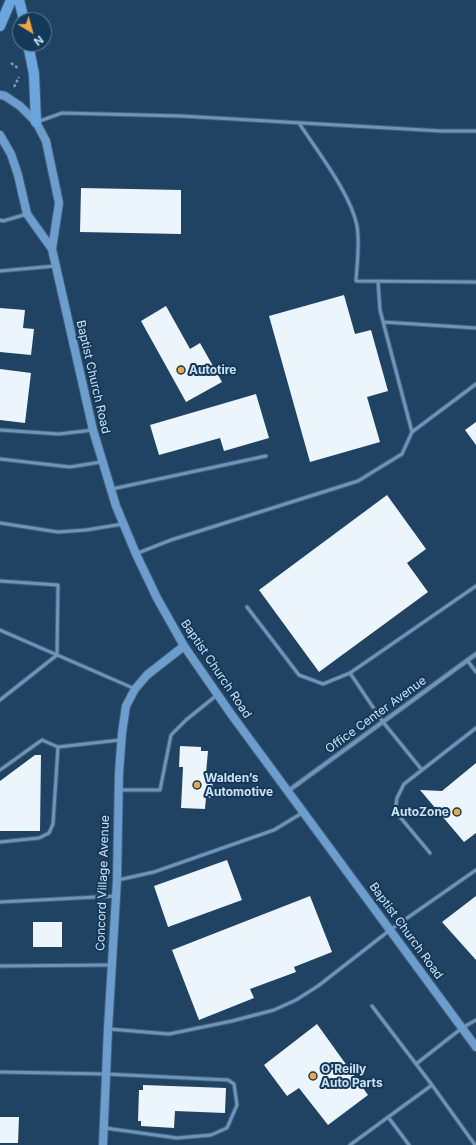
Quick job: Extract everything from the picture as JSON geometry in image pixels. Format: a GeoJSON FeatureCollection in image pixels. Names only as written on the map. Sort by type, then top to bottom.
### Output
{"type":"FeatureCollection","features":[{"type":"Feature","properties":{"kind":"main road"},"geometry":{"type":"LineString","coordinates":[[0,26],[11,0]]}},
{"type":"Feature","properties":{"kind":"main road"},"geometry":{"type":"LineString","coordinates":[[20,0],[22,12]]}},
{"type":"Feature","properties":{"kind":"main road"},"geometry":{"type":"LineString","coordinates":[[30,52],[34,74],[36,122]]}},
{"type":"Feature","properties":{"kind":"street","name":"Baptist Church Road"},"geometry":{"type":"LineString","coordinates":[[0,95],[5,96],[20,106],[36,122],[46,141],[59,203],[52,249],[93,430],[110,489],[123,524],[157,598],[184,646],[217,695],[476,1047]]}},
{"type":"Feature","properties":{"kind":"street","name":"Baptist Church Road"},"geometry":{"type":"LineString","coordinates":[[0,135],[11,154],[18,175],[27,214],[52,249]]}},
{"type":"Feature","properties":{"kind":"street","name":"Concord Village Avenue"},"geometry":{"type":"LineString","coordinates":[[103,1145],[117,880],[118,790],[126,706],[135,689],[147,675],[184,646]]}},
{"type":"Feature","properties":{"kind":"street","name":"Office Center Avenue"},"geometry":{"type":"LineString","coordinates":[[288,792],[476,654]]}},
{"type":"Feature","properties":{"kind":"lane"},"geometry":{"type":"LineString","coordinates":[[36,122],[62,112],[181,116],[441,131],[476,131]]}},
{"type":"Feature","properties":{"kind":"lane"},"geometry":{"type":"LineString","coordinates":[[299,123],[333,174],[350,205],[357,225],[359,244],[356,281],[476,282]]}},
{"type":"Feature","properties":{"kind":"lane"},"geometry":{"type":"LineString","coordinates":[[0,220],[3,221],[27,214]]}},
{"type":"Feature","properties":{"kind":"lane"},"geometry":{"type":"LineString","coordinates":[[0,271],[55,266]]}},
{"type":"Feature","properties":{"kind":"lane"},"geometry":{"type":"LineString","coordinates":[[378,281],[380,310],[412,432]]}},
{"type":"Feature","properties":{"kind":"lane"},"geometry":{"type":"LineString","coordinates":[[383,322],[476,328]]}},
{"type":"Feature","properties":{"kind":"lane"},"geometry":{"type":"LineString","coordinates":[[136,554],[171,540],[358,481],[402,454],[412,432],[476,384]]}},
{"type":"Feature","properties":{"kind":"lane"},"geometry":{"type":"LineString","coordinates":[[0,430],[59,434],[93,430]]}},
{"type":"Feature","properties":{"kind":"lane"},"geometry":{"type":"LineString","coordinates":[[110,489],[266,456]]}},
{"type":"Feature","properties":{"kind":"lane"},"geometry":{"type":"LineString","coordinates":[[0,460],[70,467],[102,462]]}},
{"type":"Feature","properties":{"kind":"lane"},"geometry":{"type":"LineString","coordinates":[[0,523],[58,532],[86,530],[123,524]]}},
{"type":"Feature","properties":{"kind":"lane"},"geometry":{"type":"LineString","coordinates":[[0,581],[58,586],[57,655]]}},
{"type":"Feature","properties":{"kind":"lane"},"geometry":{"type":"LineString","coordinates":[[247,608],[298,675],[323,684],[350,673],[476,586]]}},
{"type":"Feature","properties":{"kind":"lane"},"geometry":{"type":"LineString","coordinates":[[0,630],[135,689]]}},
{"type":"Feature","properties":{"kind":"lane"},"geometry":{"type":"LineString","coordinates":[[0,700],[57,655]]}},
{"type":"Feature","properties":{"kind":"lane"},"geometry":{"type":"LineString","coordinates":[[467,660],[476,672]]}},
{"type":"Feature","properties":{"kind":"lane"},"geometry":{"type":"LineString","coordinates":[[350,673],[383,722],[422,770]]}},
{"type":"Feature","properties":{"kind":"lane"},"geometry":{"type":"LineString","coordinates":[[118,790],[160,790],[171,735],[186,720],[217,695]]}},
{"type":"Feature","properties":{"kind":"lane"},"geometry":{"type":"LineString","coordinates":[[430,853],[394,811],[397,798],[404,784],[476,728]]}},
{"type":"Feature","properties":{"kind":"lane"},"geometry":{"type":"LineString","coordinates":[[0,770],[42,740],[58,747],[122,740]]}},
{"type":"Feature","properties":{"kind":"lane"},"geometry":{"type":"LineString","coordinates":[[0,842],[39,838],[50,833],[53,824],[58,747]]}},
{"type":"Feature","properties":{"kind":"lane"},"geometry":{"type":"LineString","coordinates":[[117,880],[154,872],[274,830],[303,812]]}},
{"type":"Feature","properties":{"kind":"lane"},"geometry":{"type":"LineString","coordinates":[[108,1029],[169,1034],[232,1021],[274,1010],[296,1000],[318,986],[390,930],[476,870]]}},
{"type":"Feature","properties":{"kind":"lane"},"geometry":{"type":"LineString","coordinates":[[0,902],[116,896]]}},
{"type":"Feature","properties":{"kind":"lane"},"geometry":{"type":"LineString","coordinates":[[0,966],[112,965]]}},
{"type":"Feature","properties":{"kind":"lane"},"geometry":{"type":"LineString","coordinates":[[372,1006],[475,1145]]}},
{"type":"Feature","properties":{"kind":"lane"},"geometry":{"type":"LineString","coordinates":[[416,1064],[462,1028],[476,1020]]}},
{"type":"Feature","properties":{"kind":"lane"},"geometry":{"type":"LineString","coordinates":[[0,1072],[106,1074],[228,1080],[234,1084],[237,1105],[227,1128],[211,1135],[177,1138],[104,1128]]}},
{"type":"Feature","properties":{"kind":"lane"},"geometry":{"type":"LineString","coordinates":[[350,1145],[432,1085]]}},
{"type":"Feature","properties":{"kind":"lane"},"geometry":{"type":"LineString","coordinates":[[388,1117],[409,1145]]}},
{"type":"Feature","properties":{"kind":"path"},"geometry":{"type":"LineString","coordinates":[[11,63],[23,71]]}},
{"type":"Feature","properties":{"kind":"path"},"geometry":{"type":"LineString","coordinates":[[14,87],[20,76]]}},
{"type":"Feature","properties":{"kind":"building"},"geometry":{"type":"Polygon","coordinates":[[[81,188],[181,190],[181,234],[80,232],[81,188]]]}},
{"type":"Feature","properties":{"kind":"building"},"geometry":{"type":"Polygon","coordinates":[[[344,295],[355,334],[371,330],[388,391],[367,397],[380,442],[310,462],[269,316],[344,295]]]}},
{"type":"Feature","properties":{"kind":"building"},"geometry":{"type":"Polygon","coordinates":[[[166,306],[190,349],[200,343],[222,382],[186,402],[141,321],[166,306]]]}},
{"type":"Feature","properties":{"kind":"building"},"geometry":{"type":"Polygon","coordinates":[[[0,308],[25,310],[23,328],[34,329],[31,355],[0,352],[0,308]]]}},
{"type":"Feature","properties":{"kind":"building"},"geometry":{"type":"Polygon","coordinates":[[[0,369],[31,373],[25,423],[0,420],[0,369]]]}},
{"type":"Feature","properties":{"kind":"building"},"geometry":{"type":"Polygon","coordinates":[[[256,394],[269,438],[224,451],[220,438],[159,455],[150,425],[256,394]]]}},
{"type":"Feature","properties":{"kind":"building"},"geometry":{"type":"Polygon","coordinates":[[[476,422],[476,445],[465,430],[476,422]]]}},
{"type":"Feature","properties":{"kind":"building"},"geometry":{"type":"Polygon","coordinates":[[[387,495],[426,549],[407,563],[428,592],[319,672],[259,590],[387,495]]]}},
{"type":"Feature","properties":{"kind":"building","name":"Walden’s Automotive"},"geometry":{"type":"Polygon","coordinates":[[[180,746],[201,747],[201,751],[208,751],[206,773],[213,773],[212,798],[206,797],[205,809],[181,808],[183,767],[179,767],[180,746]]]}},
{"type":"Feature","properties":{"kind":"building"},"geometry":{"type":"Polygon","coordinates":[[[35,755],[41,755],[40,831],[0,831],[0,781],[35,755]]]}},
{"type":"Feature","properties":{"kind":"building","name":"AutoZone"},"geometry":{"type":"Polygon","coordinates":[[[476,763],[476,833],[464,842],[420,790],[442,791],[476,763]]]}},
{"type":"Feature","properties":{"kind":"building"},"geometry":{"type":"Polygon","coordinates":[[[227,860],[242,900],[168,927],[154,886],[227,860]]]}},
{"type":"Feature","properties":{"kind":"building"},"geometry":{"type":"Polygon","coordinates":[[[310,896],[332,952],[294,967],[296,972],[250,989],[254,998],[199,1020],[172,950],[310,896]]]}},
{"type":"Feature","properties":{"kind":"building"},"geometry":{"type":"Polygon","coordinates":[[[476,896],[476,960],[442,922],[476,896]]]}},
{"type":"Feature","properties":{"kind":"building"},"geometry":{"type":"Polygon","coordinates":[[[33,922],[62,922],[62,947],[33,947],[33,922]]]}},
{"type":"Feature","properties":{"kind":"building","name":"O'Reilly Auto Parts"},"geometry":{"type":"Polygon","coordinates":[[[317,1024],[368,1095],[328,1125],[299,1088],[287,1096],[264,1065],[317,1024]]]}},
{"type":"Feature","properties":{"kind":"building"},"geometry":{"type":"Polygon","coordinates":[[[143,1085],[226,1088],[225,1113],[175,1111],[174,1128],[141,1126],[141,1121],[138,1121],[139,1090],[143,1090],[143,1085]]]}},
{"type":"Feature","properties":{"kind":"building"},"geometry":{"type":"Polygon","coordinates":[[[0,1117],[19,1117],[18,1143],[0,1143],[0,1117]]]}},
{"type":"Feature","properties":{"kind":"place","name":"Autotire"},"geometry":{"type":"Point","coordinates":[181,370]}},
{"type":"Feature","properties":{"kind":"place","name":"Walden’s Automotive"},"geometry":{"type":"Point","coordinates":[197,785]}},
{"type":"Feature","properties":{"kind":"place","name":"AutoZone"},"geometry":{"type":"Point","coordinates":[457,812]}},
{"type":"Feature","properties":{"kind":"place","name":"O'Reilly Auto Parts"},"geometry":{"type":"Point","coordinates":[313,1076]}}]}
